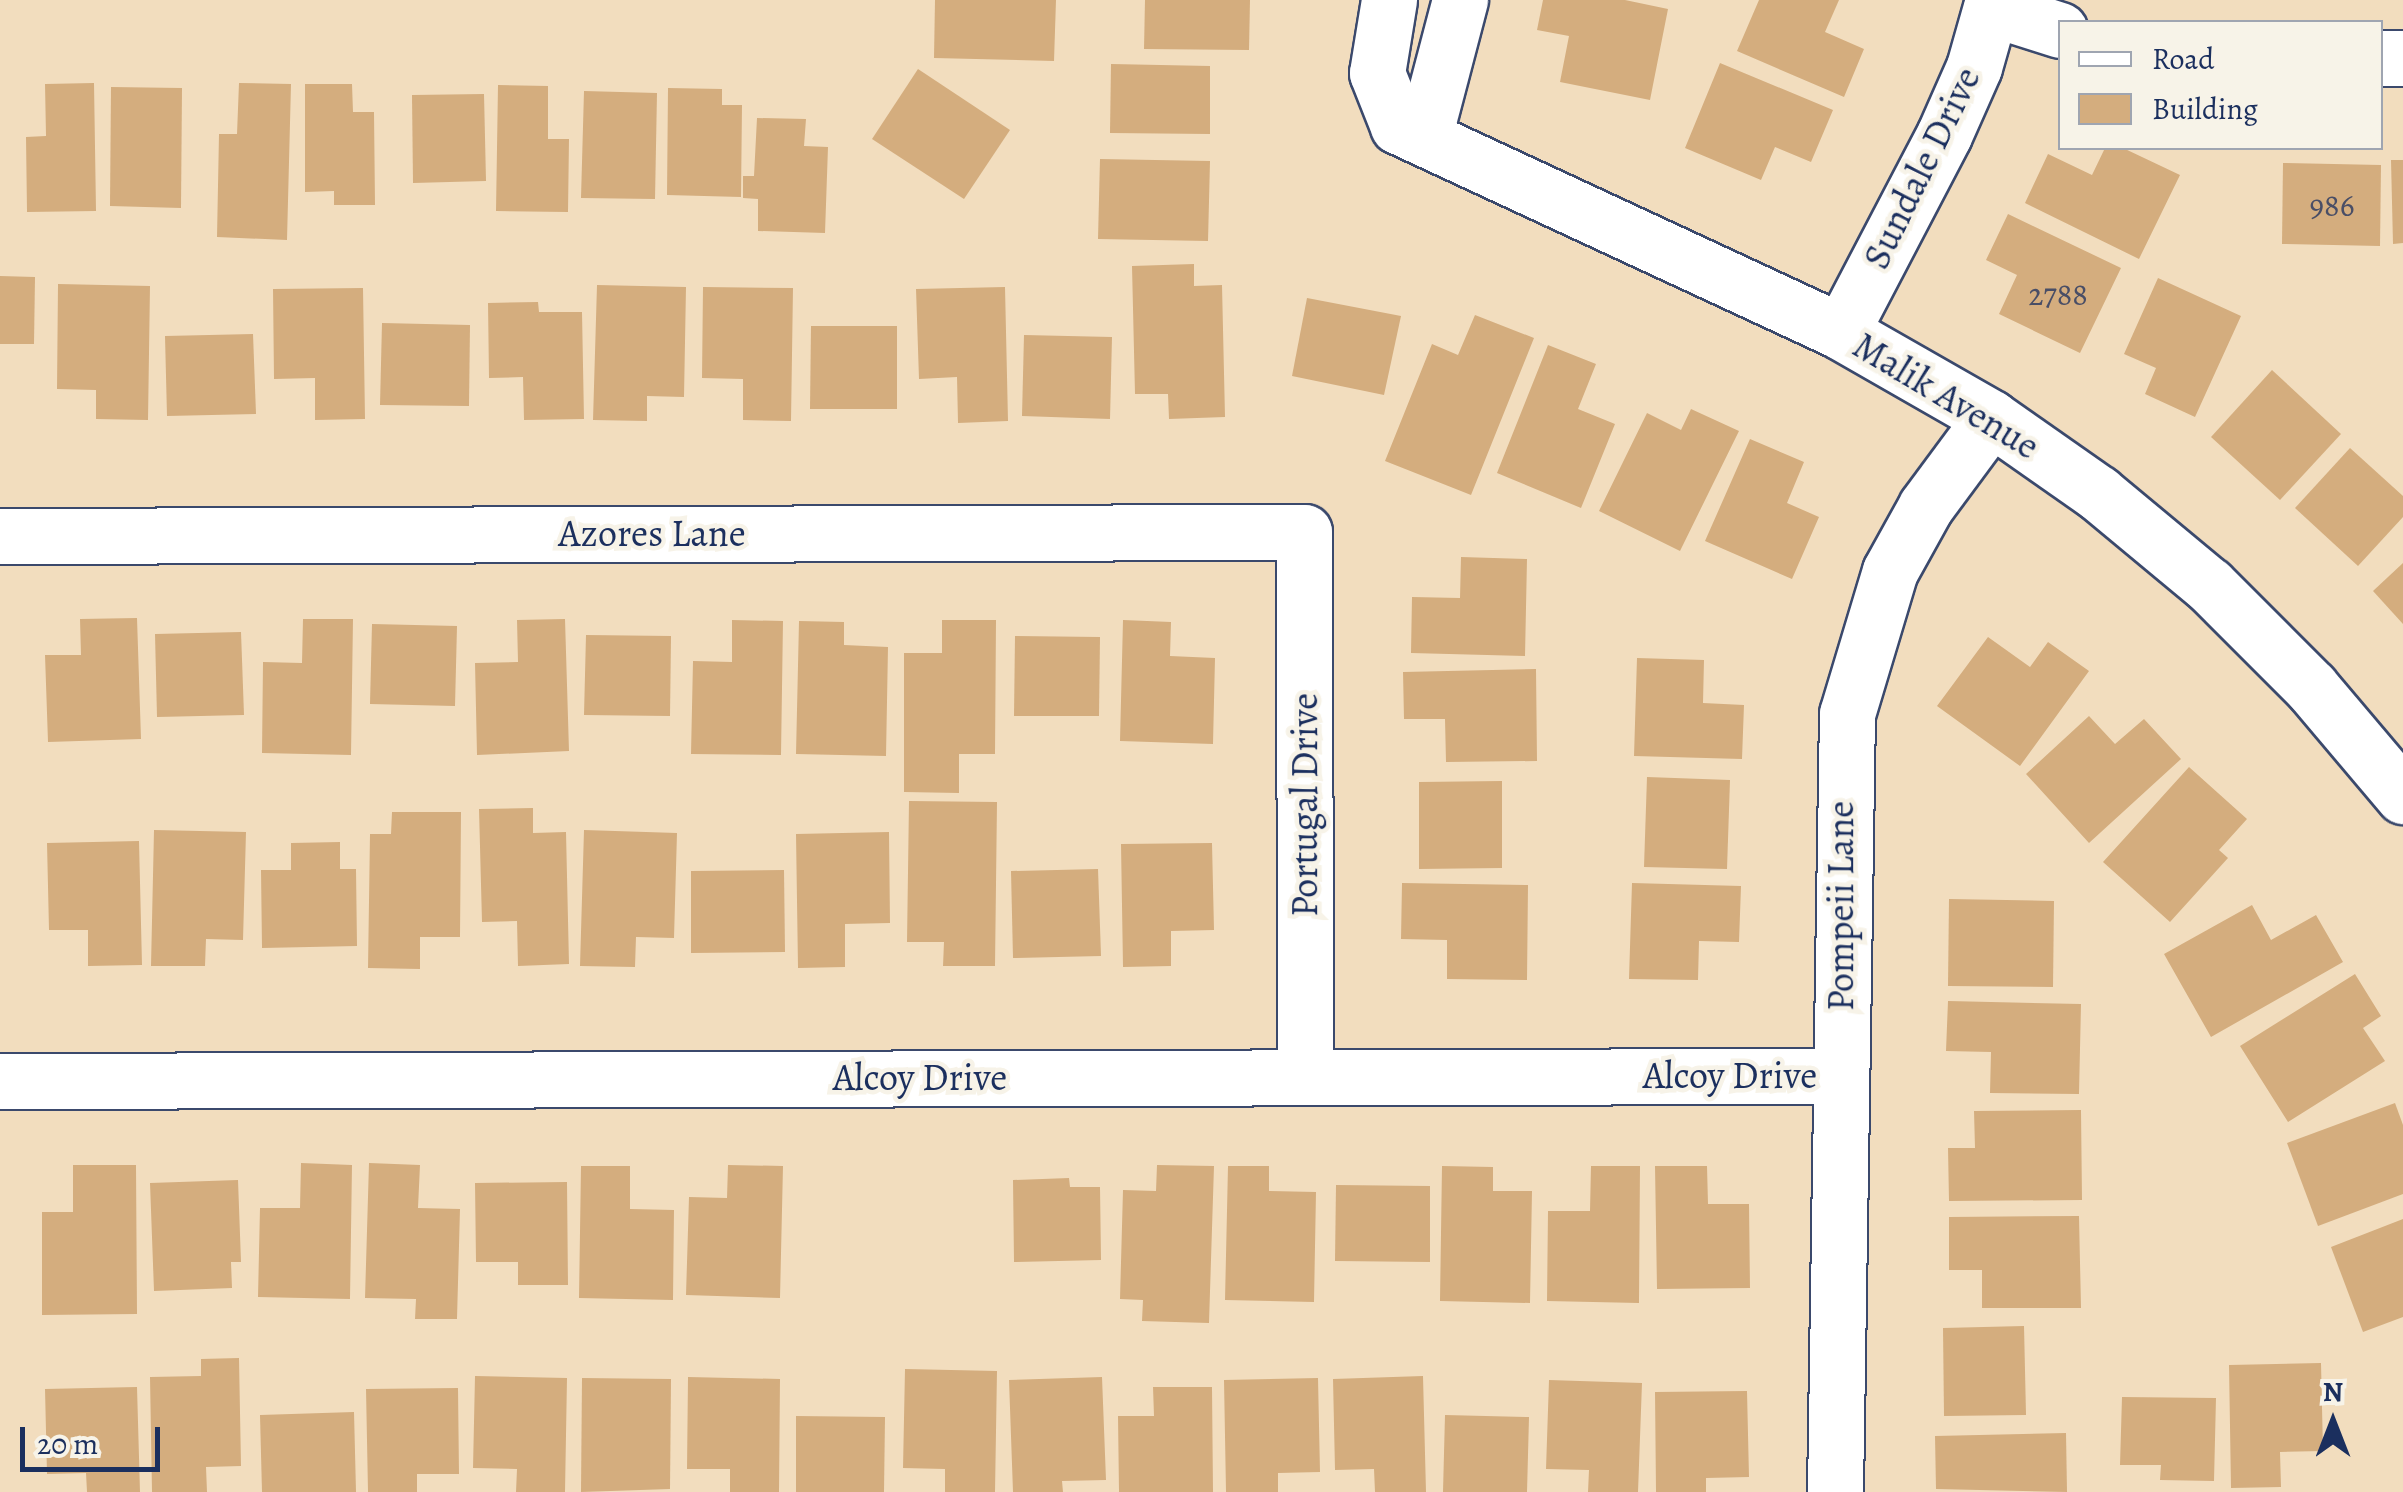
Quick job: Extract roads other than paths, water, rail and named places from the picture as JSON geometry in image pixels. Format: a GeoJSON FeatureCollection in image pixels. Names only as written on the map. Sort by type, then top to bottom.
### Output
{"type":"FeatureCollection","features":[{"type":"Feature","properties":{"kind":"street"},"geometry":{"type":"LineString","coordinates":[[1390,0],[1377,72],[1411,132]]}},
{"type":"Feature","properties":{"kind":"street"},"geometry":{"type":"LineString","coordinates":[[1411,132],[1460,0]]}},
{"type":"Feature","properties":{"kind":"street"},"geometry":{"type":"LineString","coordinates":[[1992,4],[2058,29]]}},
{"type":"Feature","properties":{"kind":"street","name":"Sundale Drive"},"geometry":{"type":"LineString","coordinates":[[1841,332],[1944,135],[1992,4]]}},
{"type":"Feature","properties":{"kind":"street","name":"Malik Avenue"},"geometry":{"type":"LineString","coordinates":[[1411,132],[1841,332],[1991,418],[2098,493],[2209,585],[2310,687],[2403,796]]}},
{"type":"Feature","properties":{"kind":"street","name":"Pompeii Lane"},"geometry":{"type":"LineString","coordinates":[[1835,1492],[1841,777],[1859,659],[1890,571],[1926,506],[1991,418]]}},
{"type":"Feature","properties":{"kind":"street","name":"Azores Lane"},"geometry":{"type":"LineString","coordinates":[[0,536],[1304,532]]}},
{"type":"Feature","properties":{"kind":"street","name":"Portugal Drive"},"geometry":{"type":"LineString","coordinates":[[1304,532],[1306,1077]]}},
{"type":"Feature","properties":{"kind":"street","name":"Alcoy Drive"},"geometry":{"type":"LineString","coordinates":[[0,1081],[1841,1076]]}}]}
